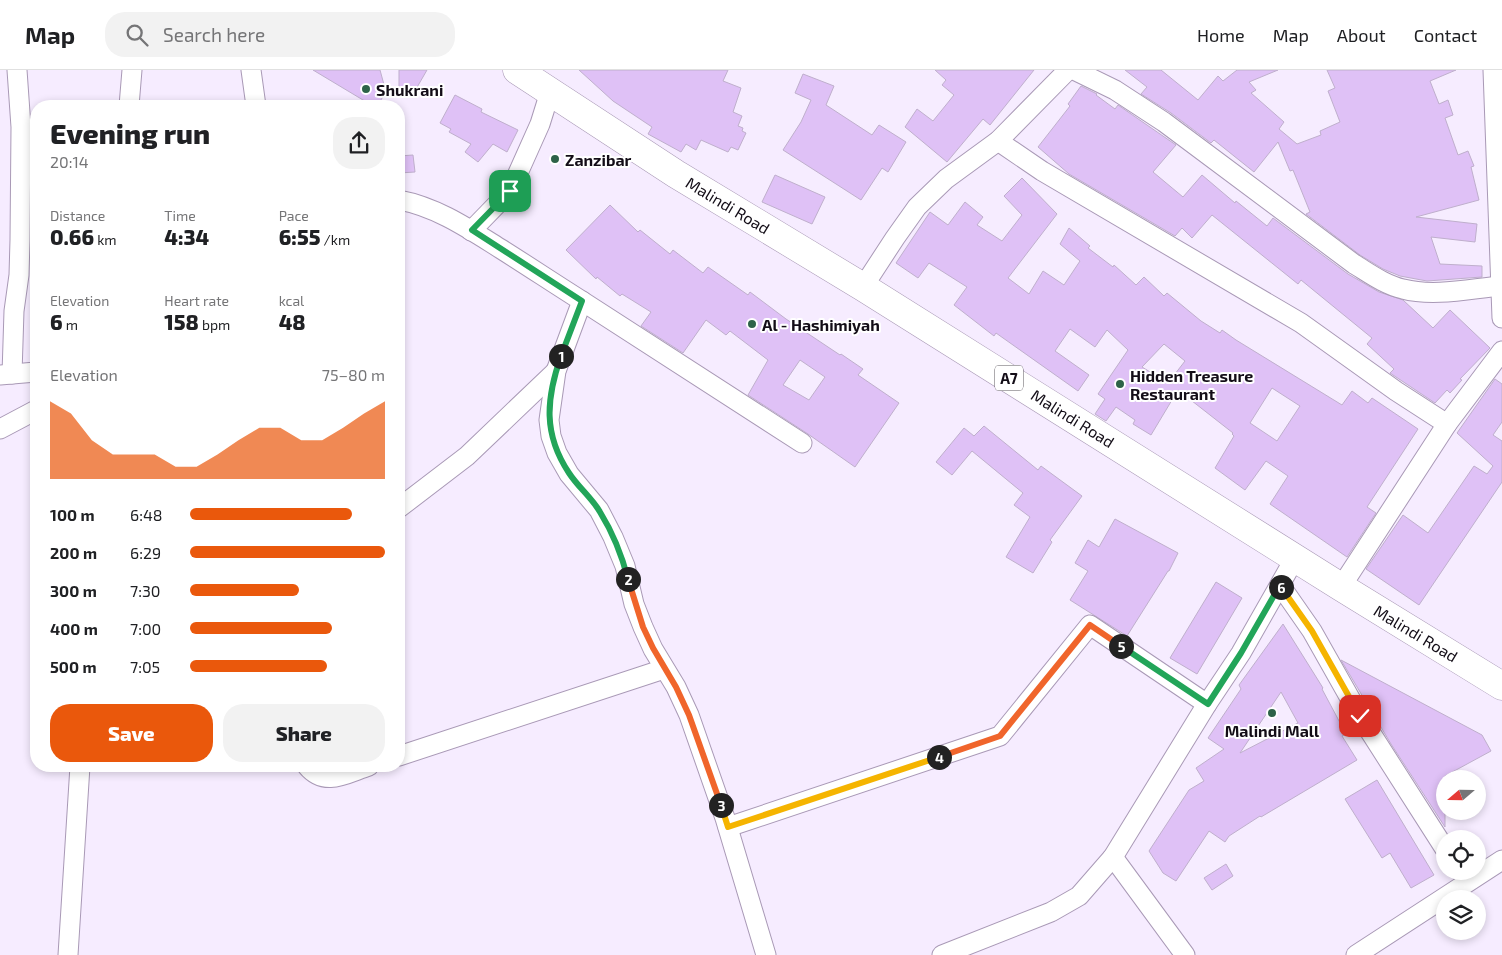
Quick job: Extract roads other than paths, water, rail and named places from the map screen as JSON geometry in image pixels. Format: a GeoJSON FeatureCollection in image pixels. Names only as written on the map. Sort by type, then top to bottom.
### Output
{"type":"FeatureCollection","features":[{"type":"Feature","properties":{"kind":"highway","name":"Malindi Road"},"geometry":{"type":"LineString","coordinates":[[517,70],[676,174],[863,287],[1502,686]]}},
{"type":"Feature","properties":{"kind":"street"},"geometry":{"type":"LineString","coordinates":[[17,70],[20,127],[19,275],[6,375],[30,373]]}},
{"type":"Feature","properties":{"kind":"street"},"geometry":{"type":"LineString","coordinates":[[130,100],[132,70]]}},
{"type":"Feature","properties":{"kind":"street"},"geometry":{"type":"LineString","coordinates":[[251,70],[255,100]]}},
{"type":"Feature","properties":{"kind":"street"},"geometry":{"type":"LineString","coordinates":[[863,287],[894,238],[918,207],[946,179],[998,141],[1068,70]]}},
{"type":"Feature","properties":{"kind":"street"},"geometry":{"type":"LineString","coordinates":[[1074,70],[1115,90],[1164,122],[1354,264],[1387,284],[1402,289],[1431,292],[1500,286]]}},
{"type":"Feature","properties":{"kind":"street"},"geometry":{"type":"LineString","coordinates":[[1493,70],[1502,318]]}},
{"type":"Feature","properties":{"kind":"street"},"geometry":{"type":"LineString","coordinates":[[472,230],[510,191],[540,124],[550,92]]}},
{"type":"Feature","properties":{"kind":"street"},"geometry":{"type":"LineString","coordinates":[[998,141],[1042,170],[1300,323],[1396,391],[1447,424]]}},
{"type":"Feature","properties":{"kind":"street"},"geometry":{"type":"LineString","coordinates":[[405,201],[433,210],[472,230],[802,443]]}},
{"type":"Feature","properties":{"kind":"street"},"geometry":{"type":"LineString","coordinates":[[582,301],[556,371],[549,420],[551,436],[557,453],[569,474],[599,510],[613,537],[625,566],[634,604],[643,627],[689,715],[728,827],[766,955]]}},
{"type":"Feature","properties":{"kind":"street"},"geometry":{"type":"LineString","coordinates":[[1341,587],[1447,424],[1502,351]]}},
{"type":"Feature","properties":{"kind":"street"},"geometry":{"type":"LineString","coordinates":[[405,503],[467,456],[556,371]]}},
{"type":"Feature","properties":{"kind":"street"},"geometry":{"type":"LineString","coordinates":[[0,429],[30,413]]}},
{"type":"Feature","properties":{"kind":"street"},"geometry":{"type":"LineString","coordinates":[[942,955],[1050,912],[1079,896],[1113,857],[1241,653],[1295,558]]}},
{"type":"Feature","properties":{"kind":"street"},"geometry":{"type":"LineString","coordinates":[[1280,585],[1312,631],[1360,716],[1436,835]]}},
{"type":"Feature","properties":{"kind":"street"},"geometry":{"type":"LineString","coordinates":[[728,827],[1000,736],[1090,625],[1208,704]]}},
{"type":"Feature","properties":{"kind":"street"},"geometry":{"type":"LineString","coordinates":[[405,754],[664,669]]}},
{"type":"Feature","properties":{"kind":"street"},"geometry":{"type":"LineString","coordinates":[[68,955],[80,772]]}},
{"type":"Feature","properties":{"kind":"street"},"geometry":{"type":"LineString","coordinates":[[313,772],[316,775],[329,779],[351,772]]}},
{"type":"Feature","properties":{"kind":"street"},"geometry":{"type":"LineString","coordinates":[[1113,857],[1185,955]]}},
{"type":"Feature","properties":{"kind":"street"},"geometry":{"type":"LineString","coordinates":[[1486,867],[1502,860]]}},
{"type":"Feature","properties":{"kind":"street"},"geometry":{"type":"LineString","coordinates":[[1356,955],[1459,880]]}},
{"type":"Feature","properties":{"kind":"place","name":"Shukrani"},"geometry":{"type":"Point","coordinates":[366,89]}},
{"type":"Feature","properties":{"kind":"place","name":"Zanzibar"},"geometry":{"type":"Point","coordinates":[555,159]}},
{"type":"Feature","properties":{"kind":"place","name":"Al - Hashimiyah"},"geometry":{"type":"Point","coordinates":[752,324]}},
{"type":"Feature","properties":{"kind":"place","name":"Hidden Treasure Restaurant"},"geometry":{"type":"Point","coordinates":[1120,384]}},
{"type":"Feature","properties":{"kind":"place","name":"Malindi Mall"},"geometry":{"type":"Point","coordinates":[1272,713]}}]}
